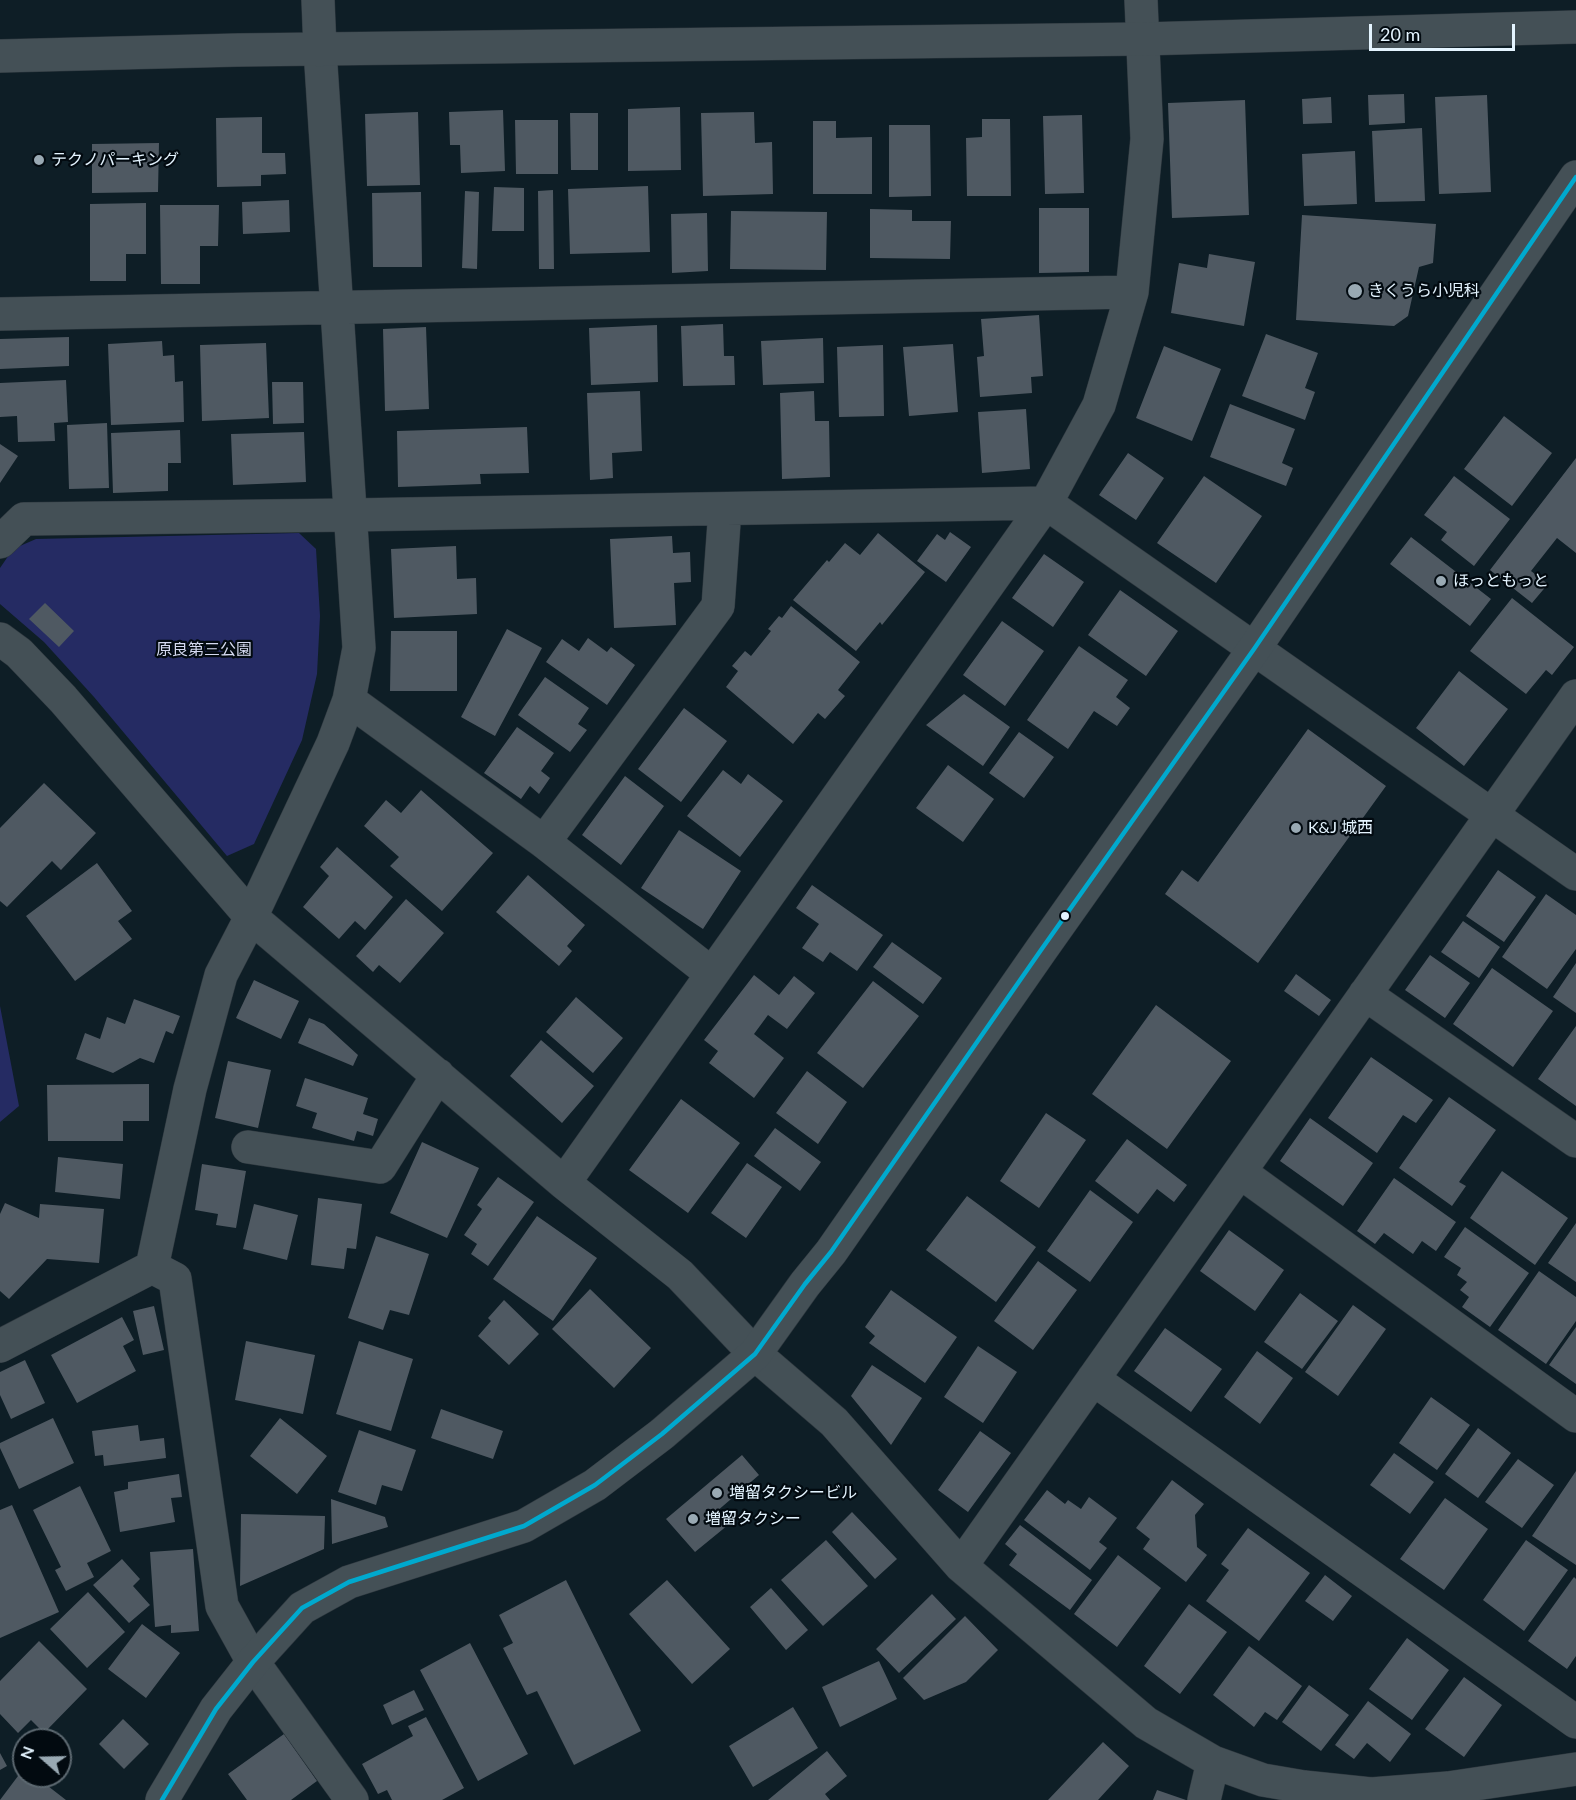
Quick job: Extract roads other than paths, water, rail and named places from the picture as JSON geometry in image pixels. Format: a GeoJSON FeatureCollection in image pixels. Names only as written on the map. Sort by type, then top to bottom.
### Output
{"type":"FeatureCollection","features":[{"type":"Feature","properties":{"kind":"street"},"geometry":{"type":"LineString","coordinates":[[152,1267],[190,1089],[221,975],[251,917],[333,743],[349,700],[359,648],[318,0]]}},
{"type":"Feature","properties":{"kind":"street"},"geometry":{"type":"LineString","coordinates":[[564,1183],[1046,503],[1098,405],[1132,292],[1147,139],[1142,0]]}},
{"type":"Feature","properties":{"kind":"street"},"geometry":{"type":"LineString","coordinates":[[0,56],[1142,39],[1576,27]]}},
{"type":"Feature","properties":{"kind":"street"},"geometry":{"type":"LineString","coordinates":[[162,1800],[216,1709],[253,1662],[302,1608],[349,1582],[524,1526],[595,1485],[662,1434],[755,1354],[831,1252],[1254,649],[1576,177]]}},
{"type":"Feature","properties":{"kind":"street"},"geometry":{"type":"LineString","coordinates":[[0,314],[1132,292]]}},
{"type":"Feature","properties":{"kind":"street"},"geometry":{"type":"LineString","coordinates":[[0,542],[24,519],[1046,503],[1576,874]]}},
{"type":"Feature","properties":{"kind":"street"},"geometry":{"type":"LineString","coordinates":[[544,842],[718,606],[725,509]]}},
{"type":"Feature","properties":{"kind":"street"},"geometry":{"type":"LineString","coordinates":[[0,639],[19,652],[63,699],[251,917],[564,1183],[680,1275],[755,1354],[834,1422],[962,1566],[1146,1723],[1213,1762],[1263,1780],[1304,1787],[1371,1794],[1448,1794],[1576,1769]]}},
{"type":"Feature","properties":{"kind":"street"},"geometry":{"type":"LineString","coordinates":[[962,1566],[1576,696]]}},
{"type":"Feature","properties":{"kind":"street"},"geometry":{"type":"LineString","coordinates":[[349,700],[544,842],[712,974]]}},
{"type":"Feature","properties":{"kind":"street"},"geometry":{"type":"LineString","coordinates":[[1365,994],[1576,1142]]}},
{"type":"Feature","properties":{"kind":"street"},"geometry":{"type":"LineString","coordinates":[[248,1147],[380,1167],[438,1075]]}},
{"type":"Feature","properties":{"kind":"street"},"geometry":{"type":"LineString","coordinates":[[1240,1172],[1576,1416]]}},
{"type":"Feature","properties":{"kind":"street"},"geometry":{"type":"LineString","coordinates":[[0,1346],[152,1267]]}},
{"type":"Feature","properties":{"kind":"street"},"geometry":{"type":"LineString","coordinates":[[152,1267],[175,1279],[222,1606],[253,1662],[352,1800]]}},
{"type":"Feature","properties":{"kind":"street"},"geometry":{"type":"LineString","coordinates":[[1093,1379],[1576,1722]]}},
{"type":"Feature","properties":{"kind":"street"},"geometry":{"type":"LineString","coordinates":[[1204,1800],[1213,1762]]}},
{"type":"Feature","properties":{"kind":"place","name":"テクノパーキング"},"geometry":{"type":"Point","coordinates":[39,160]}},
{"type":"Feature","properties":{"kind":"place","name":"きくうら小児科"},"geometry":{"type":"Point","coordinates":[1355,291]}},
{"type":"Feature","properties":{"kind":"place","name":"ほっともっと"},"geometry":{"type":"Point","coordinates":[1441,581]}},
{"type":"Feature","properties":{"kind":"place","name":"K&J 城西"},"geometry":{"type":"Point","coordinates":[1296,828]}},
{"type":"Feature","properties":{"kind":"place","name":"増留タクシービル"},"geometry":{"type":"Point","coordinates":[717,1493]}},
{"type":"Feature","properties":{"kind":"place","name":"増留タクシー"},"geometry":{"type":"Point","coordinates":[693,1519]}},
{"type":"Feature","properties":{"kind":"park label","name":"原良第三公園"},"geometry":{"type":"Point","coordinates":[204,650]}}]}
